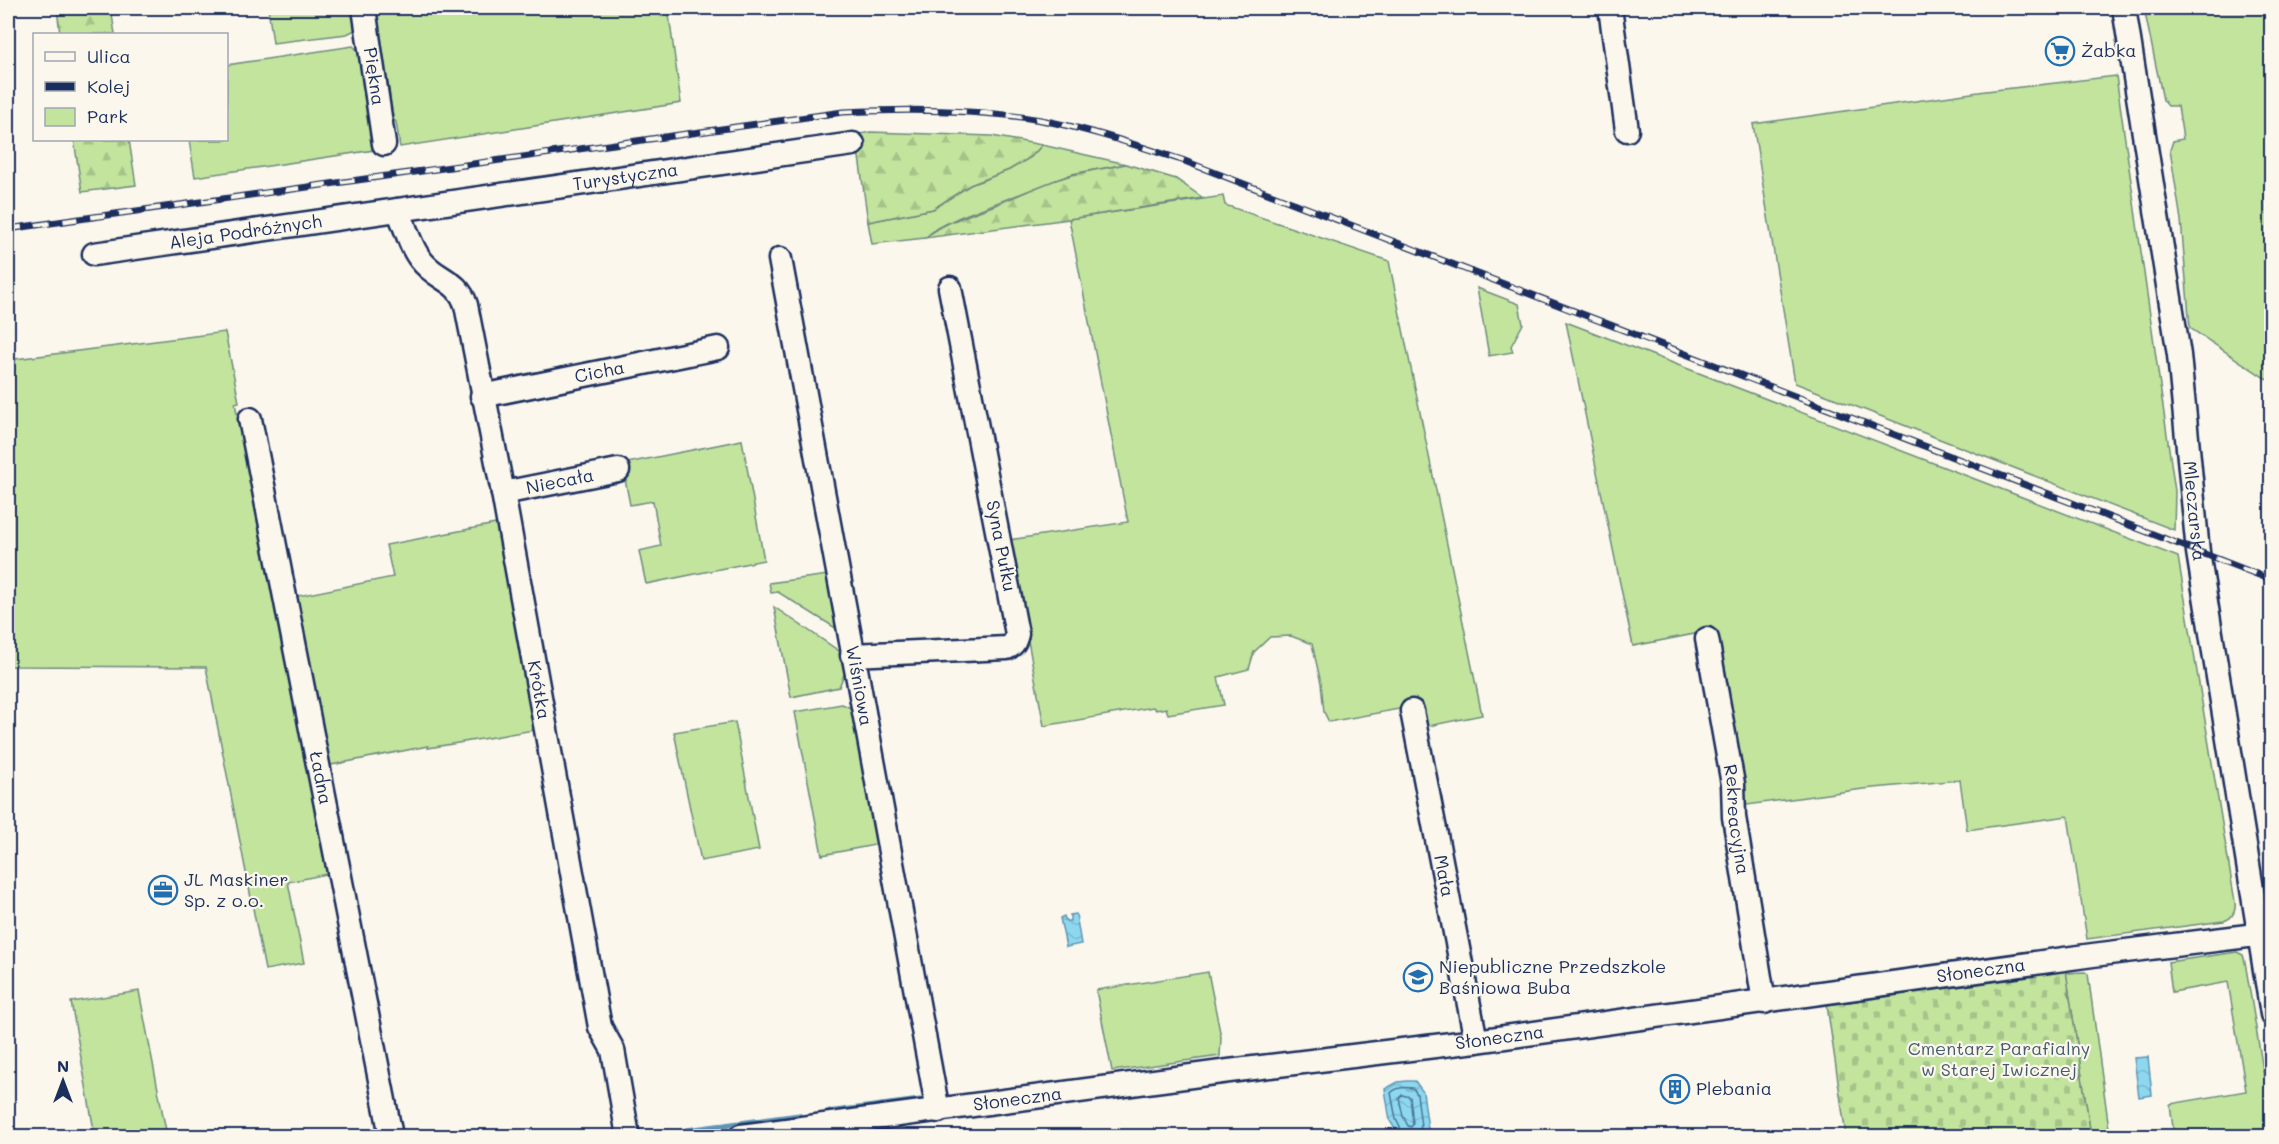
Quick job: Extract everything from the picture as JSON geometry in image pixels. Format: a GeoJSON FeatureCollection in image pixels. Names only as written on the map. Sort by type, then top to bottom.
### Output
{"type":"FeatureCollection","features":[{"type":"Feature","properties":{"kind":"street","name":"Piękna"},"geometry":{"type":"LineString","coordinates":[[364,8],[384,144]]}},
{"type":"Feature","properties":{"kind":"street"},"geometry":{"type":"LineString","coordinates":[[1610,8],[1627,130]]}},
{"type":"Feature","properties":{"kind":"street","name":"Mleczarska"},"geometry":{"type":"LineString","coordinates":[[2124,8],[2179,355],[2198,552],[2265,933],[2271,1014]]}},
{"type":"Feature","properties":{"kind":"street","name":"Turystyczna"},"geometry":{"type":"LineString","coordinates":[[398,210],[853,144]]}},
{"type":"Feature","properties":{"kind":"street","name":"Aleja Podróżnych"},"geometry":{"type":"LineString","coordinates":[[94,254],[398,210]]}},
{"type":"Feature","properties":{"kind":"street","name":"Krótka"},"geometry":{"type":"LineString","coordinates":[[398,210],[420,260],[459,289],[464,298],[596,1007],[600,1027],[613,1050],[628,1137]]}},
{"type":"Feature","properties":{"kind":"street","name":"Wiśniowa"},"geometry":{"type":"LineString","coordinates":[[780,260],[938,1111]]}},
{"type":"Feature","properties":{"kind":"street","name":"Syna Pułku"},"geometry":{"type":"LineString","coordinates":[[852,655],[1007,648],[1016,641],[1017,634],[1001,547],[950,288]]}},
{"type":"Feature","properties":{"kind":"street","name":"Cicha"},"geometry":{"type":"LineString","coordinates":[[482,396],[718,348]]}},
{"type":"Feature","properties":{"kind":"street","name":"Ładna"},"geometry":{"type":"LineString","coordinates":[[250,419],[391,1137]]}},
{"type":"Feature","properties":{"kind":"street","name":"Niecała"},"geometry":{"type":"LineString","coordinates":[[502,493],[618,470]]}},
{"type":"Feature","properties":{"kind":"street","name":"Rekreacyjna"},"geometry":{"type":"LineString","coordinates":[[1707,639],[1733,784],[1734,817],[1764,1002]]}},
{"type":"Feature","properties":{"kind":"street","name":"Mała"},"geometry":{"type":"LineString","coordinates":[[1413,711],[1476,1041]]}},
{"type":"Feature","properties":{"kind":"street","name":"Słoneczna"},"geometry":{"type":"LineString","coordinates":[[741,1137],[1229,1071],[1476,1041],[2265,933]]}},
{"type":"Feature","properties":{"kind":"green space"},"geometry":{"type":"Polygon","coordinates":[[[57,8],[111,8],[115,33],[60,33],[57,8]]]}},
{"type":"Feature","properties":{"kind":"green space"},"geometry":{"type":"Polygon","coordinates":[[[268,8],[356,8],[355,30],[347,34],[273,43],[268,8]]]}},
{"type":"Feature","properties":{"kind":"green space"},"geometry":{"type":"Polygon","coordinates":[[[381,8],[668,8],[681,103],[400,147],[396,122],[385,113],[372,13],[381,8]]]}},
{"type":"Feature","properties":{"kind":"green space"},"geometry":{"type":"Polygon","coordinates":[[[2144,8],[2271,8],[2271,382],[2190,328],[2181,220],[2170,150],[2173,141],[2183,139],[2178,106],[2168,106],[2163,100],[2144,8]]]}},
{"type":"Feature","properties":{"kind":"green space"},"geometry":{"type":"Polygon","coordinates":[[[353,46],[361,54],[374,150],[195,177],[189,141],[228,141],[228,65],[353,46]]]}},
{"type":"Feature","properties":{"kind":"green space"},"geometry":{"type":"Polygon","coordinates":[[[2116,76],[2175,491],[2174,530],[1795,383],[1753,124],[1986,91],[2116,76]]]}},
{"type":"Feature","properties":{"kind":"green space"},"geometry":{"type":"Polygon","coordinates":[[[870,132],[992,136],[1042,145],[1031,157],[1009,170],[970,185],[933,209],[868,222],[856,135],[870,132]]]}},
{"type":"Feature","properties":{"kind":"green space"},"geometry":{"type":"Polygon","coordinates":[[[74,141],[129,141],[136,185],[82,192],[74,141]]]}},
{"type":"Feature","properties":{"kind":"green space"},"geometry":{"type":"Polygon","coordinates":[[[1042,145],[1126,164],[1072,174],[960,217],[937,228],[925,238],[872,244],[868,222],[933,209],[970,185],[1009,170],[1031,157],[1042,145]]]}},
{"type":"Feature","properties":{"kind":"green space"},"geometry":{"type":"Polygon","coordinates":[[[1126,164],[1176,179],[1203,198],[925,238],[950,223],[1052,181],[1126,164]]]}},
{"type":"Feature","properties":{"kind":"green space"},"geometry":{"type":"Polygon","coordinates":[[[1223,196],[1225,205],[1389,261],[1482,715],[1424,727],[1404,708],[1329,722],[1324,712],[1321,683],[1312,644],[1291,636],[1270,637],[1254,652],[1249,669],[1218,677],[1224,705],[1168,714],[1166,708],[1156,710],[1153,707],[1044,726],[1009,540],[1128,522],[1069,219],[1223,196]]]}},
{"type":"Feature","properties":{"kind":"green space"},"geometry":{"type":"Polygon","coordinates":[[[1477,288],[1519,304],[1523,324],[1511,346],[1513,352],[1489,356],[1477,288]]]}},
{"type":"Feature","properties":{"kind":"green space"},"geometry":{"type":"Polygon","coordinates":[[[1566,322],[2178,557],[2235,902],[2232,916],[2224,921],[2087,939],[2068,816],[1967,830],[1960,780],[1863,789],[1740,806],[1730,710],[1715,630],[1633,646],[1566,322]]]}},
{"type":"Feature","properties":{"kind":"green space"},"geometry":{"type":"Polygon","coordinates":[[[225,332],[239,402],[235,403],[327,874],[288,882],[304,963],[265,970],[206,667],[8,666],[8,360],[225,332]]]}},
{"type":"Feature","properties":{"kind":"green space"},"geometry":{"type":"Polygon","coordinates":[[[742,440],[764,560],[646,584],[639,551],[661,546],[653,501],[630,505],[622,464],[742,440]]]}},
{"type":"Feature","properties":{"kind":"green space"},"geometry":{"type":"Polygon","coordinates":[[[501,523],[534,730],[428,748],[428,746],[326,766],[293,597],[393,577],[386,545],[501,523]]]}},
{"type":"Feature","properties":{"kind":"green space"},"geometry":{"type":"Polygon","coordinates":[[[828,575],[837,629],[778,592],[771,593],[769,583],[828,575]]]}},
{"type":"Feature","properties":{"kind":"green space"},"geometry":{"type":"Polygon","coordinates":[[[774,607],[842,653],[845,672],[839,687],[791,697],[774,607]]]}},
{"type":"Feature","properties":{"kind":"green space"},"geometry":{"type":"Polygon","coordinates":[[[842,704],[851,708],[880,844],[822,855],[795,712],[842,704]]]}},
{"type":"Feature","properties":{"kind":"green space"},"geometry":{"type":"Polygon","coordinates":[[[735,722],[759,850],[701,861],[674,732],[735,722]]]}},
{"type":"Feature","properties":{"kind":"green space"},"geometry":{"type":"Polygon","coordinates":[[[2237,952],[2243,955],[2245,962],[2271,1118],[2271,1136],[2174,1136],[2170,1104],[2246,1091],[2228,982],[2172,992],[2168,962],[2237,952]]]}},
{"type":"Feature","properties":{"kind":"green space","name":"Cmentarz Parafialny w Starej Iwicznej"},"geometry":{"type":"Polygon","coordinates":[[[2066,971],[2091,1136],[1846,1136],[1827,1005],[2066,971]]]}},
{"type":"Feature","properties":{"kind":"green space"},"geometry":{"type":"Polygon","coordinates":[[[1208,972],[1221,1037],[1220,1056],[1112,1071],[1096,990],[1208,972]]]}},
{"type":"Feature","properties":{"kind":"green space"},"geometry":{"type":"Polygon","coordinates":[[[2085,972],[2088,974],[2110,1136],[2091,1136],[2066,973],[2085,972]]]}},
{"type":"Feature","properties":{"kind":"green space"},"geometry":{"type":"Polygon","coordinates":[[[139,991],[167,1136],[95,1136],[71,1002],[139,991]]]}},
{"type":"Feature","properties":{"kind":"water"},"geometry":{"type":"Polygon","coordinates":[[[1076,914],[1081,944],[1066,947],[1060,918],[1064,916],[1066,921],[1070,921],[1070,915],[1076,914]]]}},
{"type":"Feature","properties":{"kind":"water"},"geometry":{"type":"Polygon","coordinates":[[[2148,1057],[2152,1095],[2139,1097],[2134,1058],[2148,1057]]]}},
{"type":"Feature","properties":{"kind":"water"},"geometry":{"type":"Polygon","coordinates":[[[1415,1081],[1423,1092],[1428,1129],[1426,1133],[1415,1136],[1399,1135],[1390,1121],[1385,1089],[1398,1082],[1415,1081]]]}},
{"type":"Feature","properties":{"kind":"waterway"},"geometry":{"type":"LineString","coordinates":[[827,1112],[920,1100]]}},
{"type":"Feature","properties":{"kind":"waterway"},"geometry":{"type":"LineString","coordinates":[[686,1130],[799,1115]]}},
{"type":"Feature","properties":{"kind":"railway"},"geometry":{"type":"LineString","coordinates":[[8,229],[843,112],[942,111],[1016,116],[1094,133],[1182,160],[2272,580]]}},
{"type":"Feature","properties":{"kind":"place","name":"Żabka"},"geometry":{"type":"Point","coordinates":[2060,51]}},
{"type":"Feature","properties":{"kind":"place","name":"JL Maskiner Sp. z o.o."},"geometry":{"type":"Point","coordinates":[163,890]}},
{"type":"Feature","properties":{"kind":"place","name":"Niepubliczne Przedszkole Baśniowa Buba"},"geometry":{"type":"Point","coordinates":[1418,977]}},
{"type":"Feature","properties":{"kind":"place","name":"Plebania"},"geometry":{"type":"Point","coordinates":[1675,1089]}}]}
